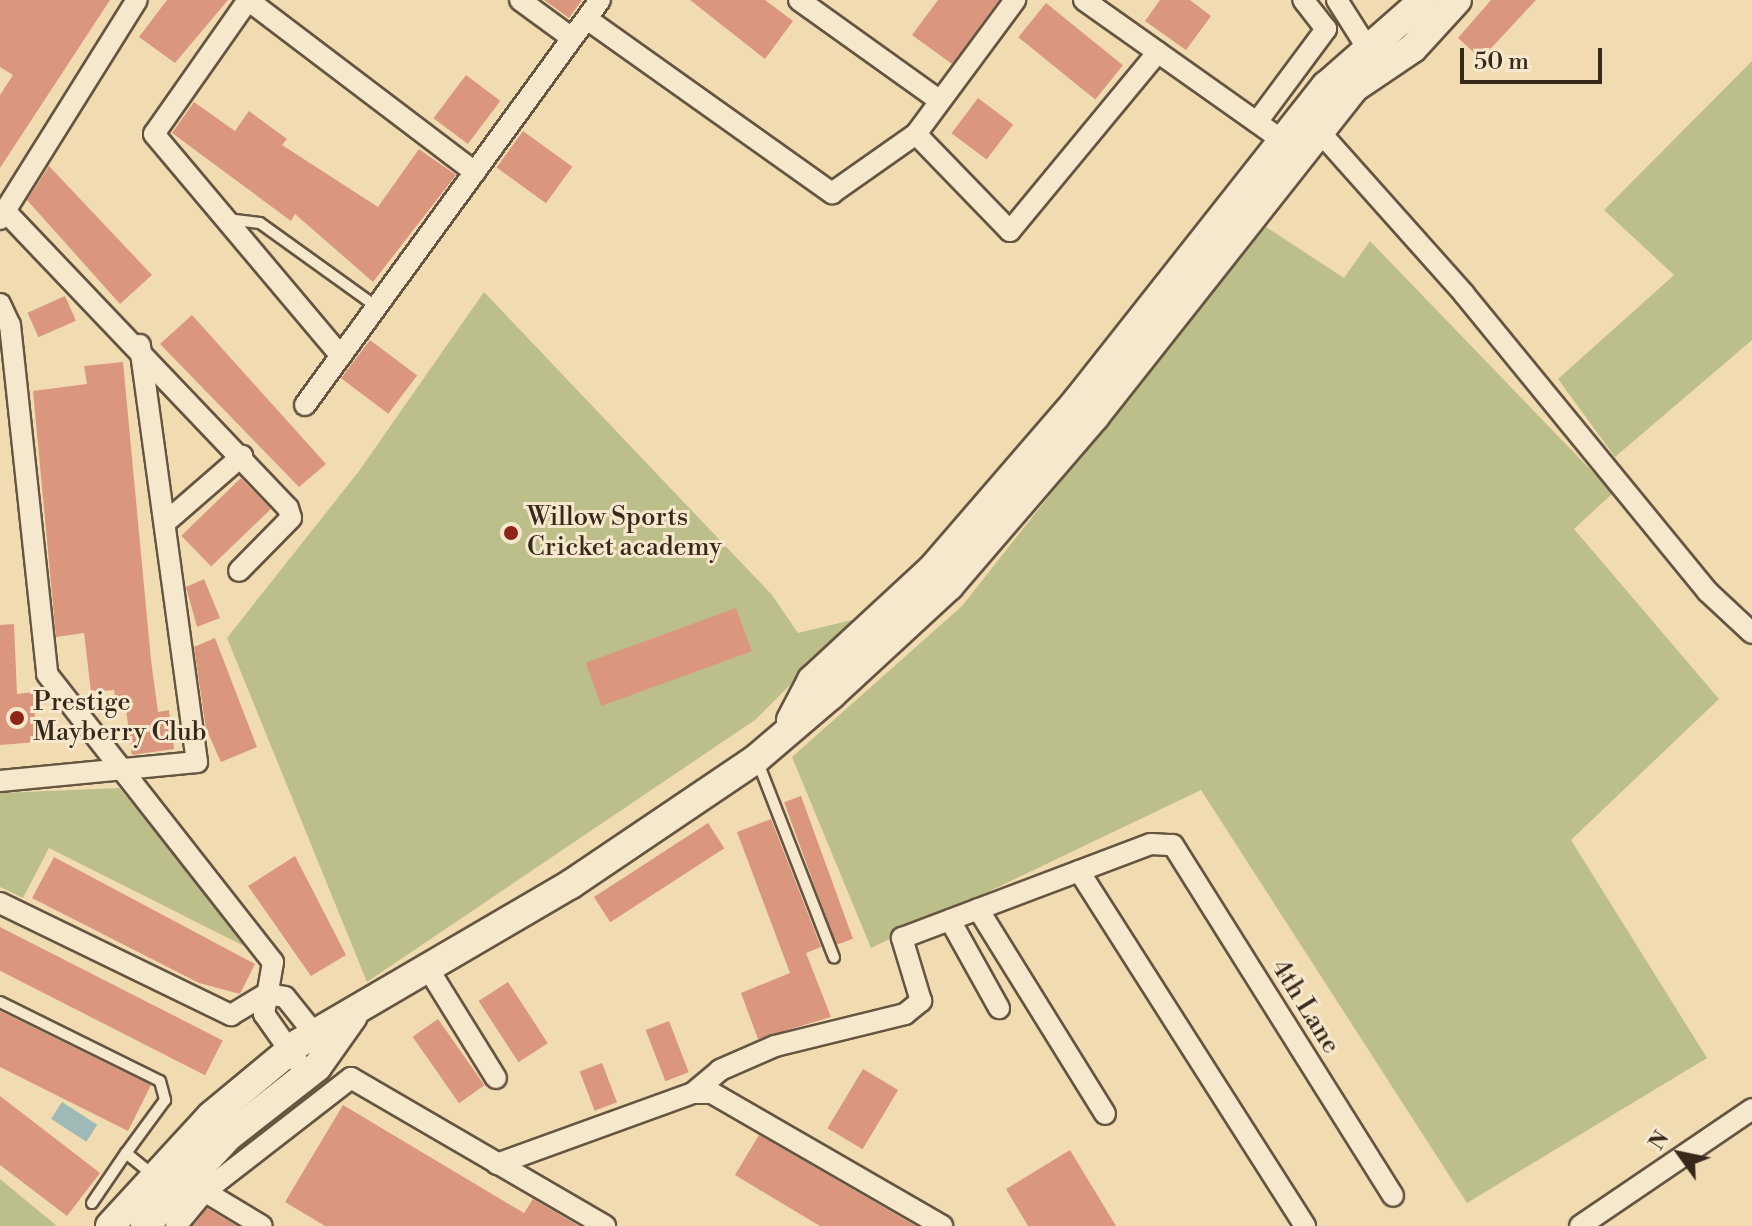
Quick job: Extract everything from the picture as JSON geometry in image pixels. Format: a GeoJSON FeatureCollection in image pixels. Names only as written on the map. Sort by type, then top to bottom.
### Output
{"type":"FeatureCollection","features":[{"type":"Feature","properties":{"kind":"street"},"geometry":{"type":"LineString","coordinates":[[137,0],[2,215],[140,345],[291,513],[239,571]]}},
{"type":"Feature","properties":{"kind":"street"},"geometry":{"type":"LineString","coordinates":[[520,0],[572,38]]}},
{"type":"Feature","properties":{"kind":"street"},"geometry":{"type":"LineString","coordinates":[[305,405],[600,0]]}},
{"type":"Feature","properties":{"kind":"street"},"geometry":{"type":"LineString","coordinates":[[799,0],[940,101]]}},
{"type":"Feature","properties":{"kind":"street"},"geometry":{"type":"LineString","coordinates":[[587,19],[832,193],[916,134],[1015,0]]}},
{"type":"Feature","properties":{"kind":"street"},"geometry":{"type":"LineString","coordinates":[[1084,0],[1292,148]]}},
{"type":"Feature","properties":{"kind":"street"},"geometry":{"type":"LineString","coordinates":[[1257,122],[1326,29],[1303,0]]}},
{"type":"Feature","properties":{"kind":"street"},"geometry":{"type":"LineString","coordinates":[[1337,0],[1375,61]]}},
{"type":"Feature","properties":{"kind":"street"},"geometry":{"type":"LineString","coordinates":[[110,1226],[178,1177],[307,1075],[323,1045],[353,1016],[756,759],[949,586],[1312,123],[1354,88],[1424,0]]}},
{"type":"Feature","properties":{"kind":"street"},"geometry":{"type":"LineString","coordinates":[[1375,61],[1413,48],[1457,0]]}},
{"type":"Feature","properties":{"kind":"street"},"geometry":{"type":"LineString","coordinates":[[341,356],[154,134],[247,2],[475,172]]}},
{"type":"Feature","properties":{"kind":"street"},"geometry":{"type":"LineString","coordinates":[[916,134],[1010,231],[1158,52]]}},
{"type":"Feature","properties":{"kind":"street"},"geometry":{"type":"LineString","coordinates":[[1312,123],[1749,626]]}},
{"type":"Feature","properties":{"kind":"street"},"geometry":{"type":"LineString","coordinates":[[0,304],[10,325],[47,674],[118,773],[273,962],[264,1014],[307,1075]]}},
{"type":"Feature","properties":{"kind":"street"},"geometry":{"type":"LineString","coordinates":[[0,781],[118,773],[197,762],[140,345]]}},
{"type":"Feature","properties":{"kind":"street"},"geometry":{"type":"LineString","coordinates":[[166,522],[242,456]]}},
{"type":"Feature","properties":{"kind":"street","name":"4th Lane"},"geometry":{"type":"LineString","coordinates":[[1079,871],[1151,844],[1173,845],[1393,1196]]}},
{"type":"Feature","properties":{"kind":"street"},"geometry":{"type":"LineString","coordinates":[[497,1164],[693,1093],[720,1070],[775,1046],[905,1014],[921,1001],[902,938],[1079,871],[1305,1226]]}},
{"type":"Feature","properties":{"kind":"street"},"geometry":{"type":"LineString","coordinates":[[0,903],[231,1015],[266,994],[285,997],[323,1045]]}},
{"type":"Feature","properties":{"kind":"street"},"geometry":{"type":"LineString","coordinates":[[978,909],[1105,1114]]}},
{"type":"Feature","properties":{"kind":"street"},"geometry":{"type":"LineString","coordinates":[[950,920],[999,1008]]}},
{"type":"Feature","properties":{"kind":"street"},"geometry":{"type":"LineString","coordinates":[[429,970],[496,1078]]}},
{"type":"Feature","properties":{"kind":"street"},"geometry":{"type":"LineString","coordinates":[[145,1226],[178,1177],[290,1051],[323,1045]]}},
{"type":"Feature","properties":{"kind":"street"},"geometry":{"type":"LineString","coordinates":[[178,1177],[351,1078],[605,1226]]}},
{"type":"Feature","properties":{"kind":"street"},"geometry":{"type":"LineString","coordinates":[[693,1093],[723,1097],[942,1226]]}},
{"type":"Feature","properties":{"kind":"street"},"geometry":{"type":"LineString","coordinates":[[1580,1226],[1752,1109]]}},
{"type":"Feature","properties":{"kind":"street"},"geometry":{"type":"LineString","coordinates":[[176,1226],[178,1177]]}},
{"type":"Feature","properties":{"kind":"street"},"geometry":{"type":"LineString","coordinates":[[178,1177],[262,1226]]}},
{"type":"Feature","properties":{"kind":"lane"},"geometry":{"type":"LineString","coordinates":[[225,219],[260,223],[377,307]]}},
{"type":"Feature","properties":{"kind":"lane"},"geometry":{"type":"LineString","coordinates":[[756,759],[834,958]]}},
{"type":"Feature","properties":{"kind":"lane"},"geometry":{"type":"LineString","coordinates":[[0,1002],[160,1081],[165,1100],[92,1203]]}},
{"type":"Feature","properties":{"kind":"lane"},"geometry":{"type":"LineString","coordinates":[[126,1153],[178,1177]]}},
{"type":"Feature","properties":{"kind":"green space"},"geometry":{"type":"Polygon","coordinates":[[[1752,61],[1752,340],[1615,457],[1558,379],[1674,275],[1604,210],[1752,61]]]}},
{"type":"Feature","properties":{"kind":"green space"},"geometry":{"type":"Polygon","coordinates":[[[1263,225],[1344,278],[1370,241],[1613,493],[1574,529],[1719,699],[1571,840],[1707,1058],[1467,1203],[1201,790],[871,948],[792,757],[962,606],[1263,225]]]}},
{"type":"Feature","properties":{"kind":"green space","name":"Willow Sports Cricket academy"},"geometry":{"type":"Polygon","coordinates":[[[484,292],[772,595],[798,633],[856,619],[755,720],[367,982],[227,638],[359,471],[484,292]]]}},
{"type":"Feature","properties":{"kind":"green space"},"geometry":{"type":"Polygon","coordinates":[[[119,788],[258,953],[49,848],[23,898],[0,887],[0,793],[119,788]]]}},
{"type":"Feature","properties":{"kind":"green space"},"geometry":{"type":"Polygon","coordinates":[[[0,1179],[57,1226],[0,1226],[0,1179]]]}},
{"type":"Feature","properties":{"kind":"water"},"geometry":{"type":"Polygon","coordinates":[[[62,1102],[97,1125],[86,1142],[51,1119],[62,1102]]]}},
{"type":"Feature","properties":{"kind":"building"},"geometry":{"type":"Polygon","coordinates":[[[0,0],[110,0],[0,168],[0,95],[13,75],[0,67],[0,0]]]}},
{"type":"Feature","properties":{"kind":"building"},"geometry":{"type":"Polygon","coordinates":[[[167,0],[228,0],[175,63],[139,37],[167,0]]]}},
{"type":"Feature","properties":{"kind":"building"},"geometry":{"type":"Polygon","coordinates":[[[544,0],[582,0],[569,18],[544,0]]]}},
{"type":"Feature","properties":{"kind":"building"},"geometry":{"type":"Polygon","coordinates":[[[690,0],[765,0],[793,21],[765,59],[690,0]]]}},
{"type":"Feature","properties":{"kind":"building"},"geometry":{"type":"Polygon","coordinates":[[[938,0],[999,0],[952,64],[912,35],[938,0]]]}},
{"type":"Feature","properties":{"kind":"building"},"geometry":{"type":"Polygon","coordinates":[[[1160,0],[1190,0],[1211,16],[1186,50],[1145,21],[1160,0]]]}},
{"type":"Feature","properties":{"kind":"building"},"geometry":{"type":"Polygon","coordinates":[[[1491,0],[1536,0],[1481,59],[1458,38],[1491,0]]]}},
{"type":"Feature","properties":{"kind":"building"},"geometry":{"type":"Polygon","coordinates":[[[1046,3],[1123,65],[1095,99],[1018,37],[1046,3]]]}},
{"type":"Feature","properties":{"kind":"building"},"geometry":{"type":"Polygon","coordinates":[[[466,75],[500,101],[468,144],[434,118],[466,75]]]}},
{"type":"Feature","properties":{"kind":"building"},"geometry":{"type":"Polygon","coordinates":[[[978,98],[1013,124],[987,160],[952,133],[978,98]]]}},
{"type":"Feature","properties":{"kind":"building"},"geometry":{"type":"Polygon","coordinates":[[[194,102],[235,131],[249,111],[287,139],[282,145],[378,207],[419,149],[456,175],[373,282],[295,214],[291,221],[172,133],[194,102]]]}},
{"type":"Feature","properties":{"kind":"building"},"geometry":{"type":"Polygon","coordinates":[[[523,131],[572,167],[546,203],[497,167],[523,131]]]}},
{"type":"Feature","properties":{"kind":"building"},"geometry":{"type":"Polygon","coordinates":[[[49,166],[152,275],[120,304],[27,200],[49,166]]]}},
{"type":"Feature","properties":{"kind":"building"},"geometry":{"type":"Polygon","coordinates":[[[65,296],[76,321],[39,337],[28,313],[65,296]]]}},
{"type":"Feature","properties":{"kind":"building"},"geometry":{"type":"Polygon","coordinates":[[[192,315],[326,464],[299,487],[160,344],[192,315]]]}},
{"type":"Feature","properties":{"kind":"building"},"geometry":{"type":"Polygon","coordinates":[[[370,340],[417,376],[388,414],[341,378],[370,340]]]}},
{"type":"Feature","properties":{"kind":"building"},"geometry":{"type":"Polygon","coordinates":[[[123,362],[151,660],[158,712],[169,710],[174,749],[132,755],[125,702],[116,703],[114,690],[91,692],[84,633],[56,637],[33,391],[87,384],[84,366],[123,362]]]}},
{"type":"Feature","properties":{"kind":"building"},"geometry":{"type":"Polygon","coordinates":[[[241,478],[271,509],[211,567],[181,536],[241,478]]]}},
{"type":"Feature","properties":{"kind":"building"},"geometry":{"type":"Polygon","coordinates":[[[204,579],[220,618],[197,627],[186,587],[204,579]]]}},
{"type":"Feature","properties":{"kind":"building"},"geometry":{"type":"Polygon","coordinates":[[[736,608],[752,651],[601,706],[586,663],[736,608]]]}},
{"type":"Feature","properties":{"kind":"building","name":"Prestige Mayberry Club"},"geometry":{"type":"Polygon","coordinates":[[[14,624],[17,694],[33,692],[37,742],[0,745],[0,625],[14,624]]]}},
{"type":"Feature","properties":{"kind":"building"},"geometry":{"type":"Polygon","coordinates":[[[215,638],[257,747],[221,762],[206,729],[194,647],[215,638]]]}},
{"type":"Feature","properties":{"kind":"building"},"geometry":{"type":"Polygon","coordinates":[[[801,796],[853,939],[836,945],[784,802],[801,796]]]}},
{"type":"Feature","properties":{"kind":"building"},"geometry":{"type":"Polygon","coordinates":[[[771,819],[821,947],[806,953],[831,1017],[758,1039],[741,993],[790,973],[737,832],[771,819]]]}},
{"type":"Feature","properties":{"kind":"building"},"geometry":{"type":"Polygon","coordinates":[[[708,823],[724,848],[610,922],[594,897],[708,823]]]}},
{"type":"Feature","properties":{"kind":"building"},"geometry":{"type":"Polygon","coordinates":[[[295,856],[346,955],[311,976],[248,886],[295,856]]]}},
{"type":"Feature","properties":{"kind":"building"},"geometry":{"type":"Polygon","coordinates":[[[54,857],[255,964],[240,994],[199,983],[32,898],[54,857]]]}},
{"type":"Feature","properties":{"kind":"building"},"geometry":{"type":"Polygon","coordinates":[[[0,927],[223,1040],[205,1075],[0,971],[0,927]]]}},
{"type":"Feature","properties":{"kind":"building"},"geometry":{"type":"Polygon","coordinates":[[[508,982],[548,1043],[518,1062],[479,1001],[508,982]]]}},
{"type":"Feature","properties":{"kind":"building"},"geometry":{"type":"Polygon","coordinates":[[[0,1011],[151,1085],[128,1131],[0,1067],[0,1011]]]}},
{"type":"Feature","properties":{"kind":"building"},"geometry":{"type":"Polygon","coordinates":[[[438,1019],[484,1085],[459,1103],[413,1037],[438,1019]]]}},
{"type":"Feature","properties":{"kind":"building"},"geometry":{"type":"Polygon","coordinates":[[[669,1021],[689,1072],[665,1081],[646,1030],[669,1021]]]}},
{"type":"Feature","properties":{"kind":"building"},"geometry":{"type":"Polygon","coordinates":[[[602,1063],[617,1102],[595,1111],[580,1072],[602,1063]]]}},
{"type":"Feature","properties":{"kind":"building"},"geometry":{"type":"Polygon","coordinates":[[[863,1069],[898,1090],[863,1149],[827,1128],[863,1069]]]}},
{"type":"Feature","properties":{"kind":"building"},"geometry":{"type":"Polygon","coordinates":[[[0,1096],[100,1173],[67,1216],[0,1165],[0,1096]]]}},
{"type":"Feature","properties":{"kind":"building"},"geometry":{"type":"Polygon","coordinates":[[[343,1105],[524,1213],[533,1199],[579,1226],[325,1226],[285,1202],[343,1105]]]}},
{"type":"Feature","properties":{"kind":"building"},"geometry":{"type":"Polygon","coordinates":[[[759,1135],[916,1226],[820,1226],[735,1175],[759,1135]]]}},
{"type":"Feature","properties":{"kind":"building"},"geometry":{"type":"Polygon","coordinates":[[[1070,1150],[1116,1226],[1028,1226],[1006,1189],[1070,1150]]]}},
{"type":"Feature","properties":{"kind":"building"},"geometry":{"type":"Polygon","coordinates":[[[207,1208],[237,1226],[193,1226],[207,1208]]]}},
{"type":"Feature","properties":{"kind":"place","name":"Willow Sports Cricket academy"},"geometry":{"type":"Point","coordinates":[511,533]}},
{"type":"Feature","properties":{"kind":"place","name":"Prestige Mayberry Club"},"geometry":{"type":"Point","coordinates":[17,718]}}]}
